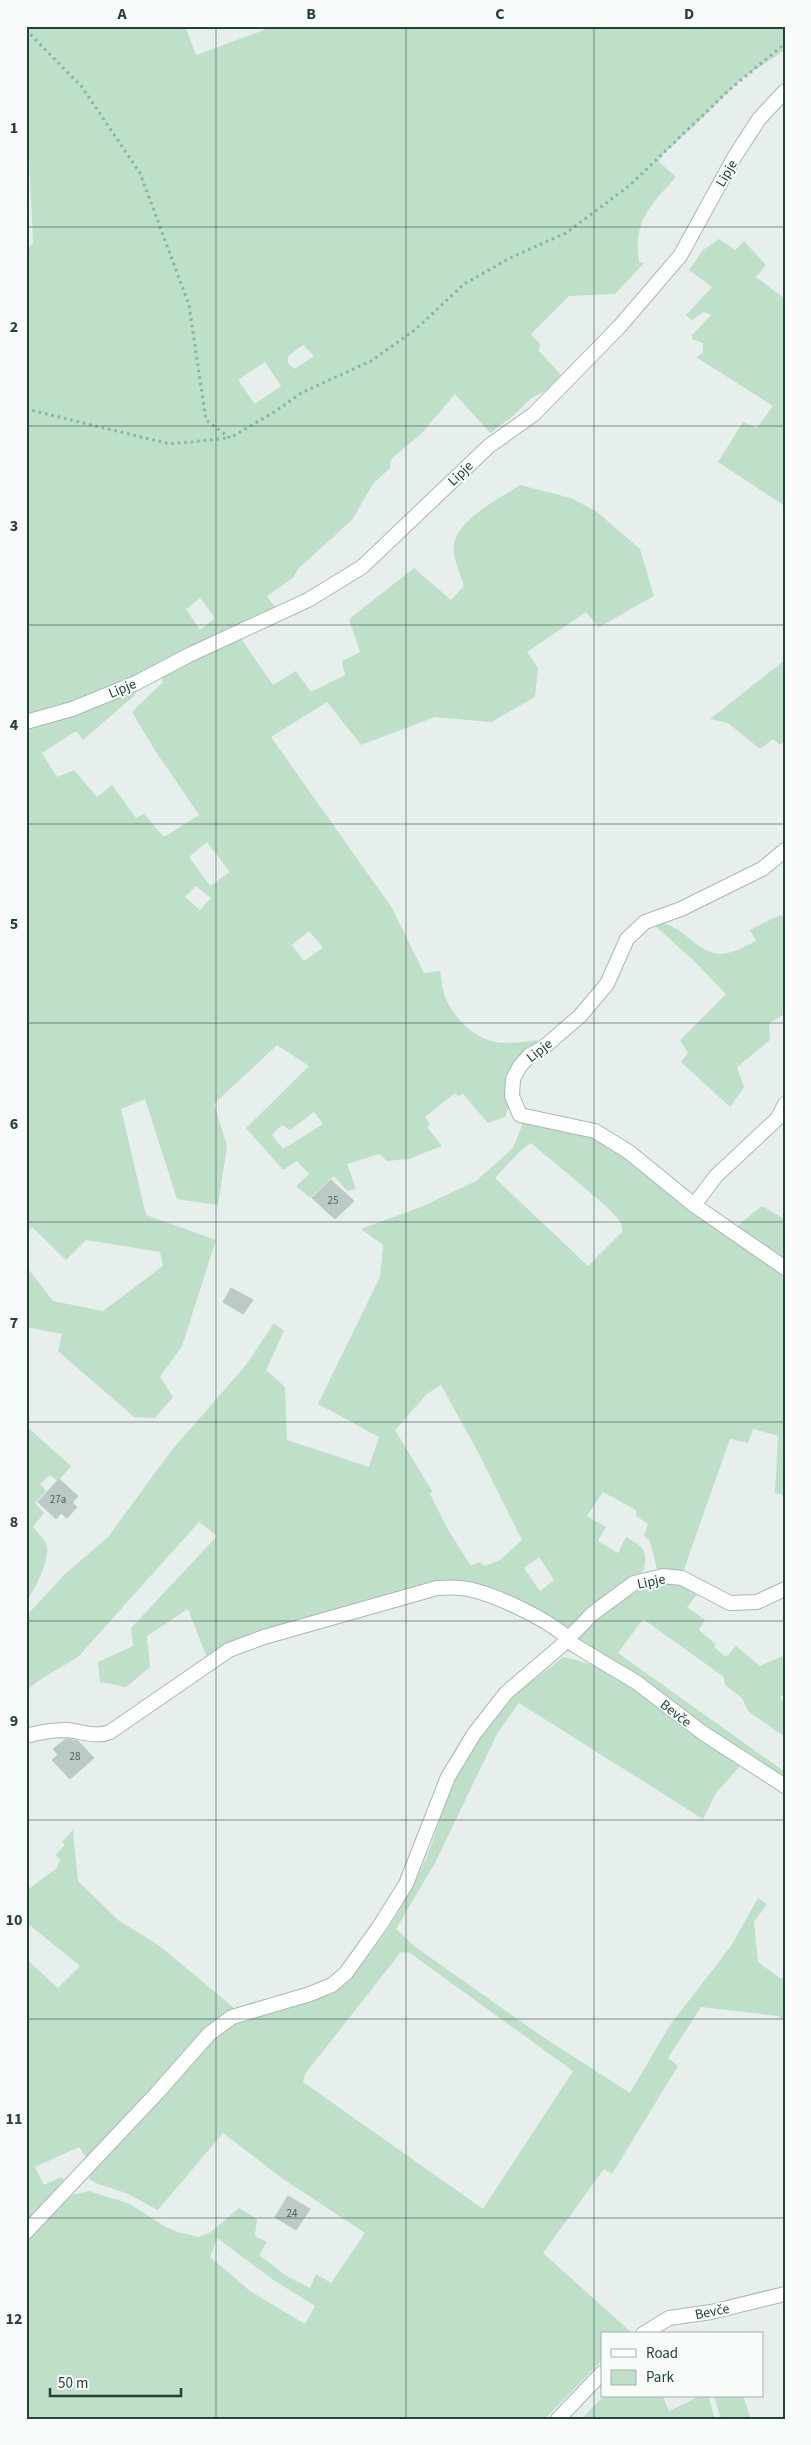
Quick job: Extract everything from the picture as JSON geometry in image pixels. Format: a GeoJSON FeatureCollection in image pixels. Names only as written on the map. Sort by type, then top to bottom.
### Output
{"type":"FeatureCollection","features":[{"type":"Feature","properties":{"kind":"street","name":"Lipje"},"geometry":{"type":"LineString","coordinates":[[26,722],[72,709],[136,683],[308,600],[362,566],[489,446],[534,414],[620,326],[680,256],[735,156],[759,119],[785,91]]}},
{"type":"Feature","properties":{"kind":"street","name":"Lipje"},"geometry":{"type":"LineString","coordinates":[[785,850],[762,869],[681,909],[645,922],[626,940],[607,984],[580,1016],[543,1048],[530,1055],[520,1066],[513,1079],[512,1096],[520,1115],[594,1131],[629,1152],[694,1205],[785,1268]]}},
{"type":"Feature","properties":{"kind":"street"},"geometry":{"type":"LineString","coordinates":[[694,1205],[716,1176],[778,1118],[785,1104]]}},
{"type":"Feature","properties":{"kind":"street","name":"Lipje"},"geometry":{"type":"LineString","coordinates":[[26,2232],[157,2093],[209,2034],[232,2017],[310,1994],[332,1985],[346,1973],[379,1927],[406,1884],[448,1777],[474,1734],[506,1693],[565,1642],[592,1614],[634,1583],[664,1576],[682,1578],[730,1603],[757,1602],[785,1589]]}},
{"type":"Feature","properties":{"kind":"street","name":"Bevče"},"geometry":{"type":"LineString","coordinates":[[26,1736],[46,1731],[68,1730],[100,1736],[110,1732],[228,1650],[264,1636],[437,1588],[461,1588],[496,1597],[527,1612],[565,1642],[574,1645],[636,1682],[703,1733],[785,1786]]}},
{"type":"Feature","properties":{"kind":"street","name":"Bevče"},"geometry":{"type":"LineString","coordinates":[[646,2332],[669,2318],[711,2312],[785,2294]]}},
{"type":"Feature","properties":{"kind":"street"},"geometry":{"type":"LineString","coordinates":[[558,2419],[601,2374]]}},
{"type":"Feature","properties":{"kind":"path"},"geometry":{"type":"LineString","coordinates":[[26,30],[82,87],[140,173],[189,305],[206,420],[230,438]]}},
{"type":"Feature","properties":{"kind":"path"},"geometry":{"type":"LineString","coordinates":[[26,409],[170,444],[230,438],[276,411],[301,393],[371,361],[415,330],[464,284],[512,257],[566,234],[629,186],[729,90],[782,46],[785,46]]}},
{"type":"Feature","properties":{"kind":"green space"},"geometry":{"type":"Polygon","coordinates":[[[26,26],[185,26],[196,55],[264,30],[263,26],[785,26],[785,50],[743,78],[661,156],[659,162],[676,177],[651,206],[641,225],[638,248],[639,262],[644,263],[615,294],[569,296],[531,334],[540,344],[539,351],[562,376],[547,390],[530,399],[513,416],[490,433],[455,394],[421,434],[391,459],[390,468],[373,484],[352,520],[299,568],[293,578],[267,596],[277,610],[130,680],[26,719],[26,251],[33,243],[29,158],[26,154],[26,26]],[[303,345],[288,356],[288,363],[294,369],[314,356],[303,345]],[[265,362],[238,380],[255,404],[281,386],[265,362]],[[200,598],[186,609],[200,630],[215,618],[200,598]]]}},
{"type":"Feature","properties":{"kind":"green space"},"geometry":{"type":"Polygon","coordinates":[[[719,239],[735,250],[744,241],[766,265],[756,277],[785,299],[785,506],[718,462],[743,422],[757,428],[773,406],[696,357],[703,353],[703,343],[692,339],[692,335],[711,315],[704,312],[692,320],[686,315],[712,287],[689,270],[703,250],[719,239]]]}},
{"type":"Feature","properties":{"kind":"green space"},"geometry":{"type":"Polygon","coordinates":[[[520,485],[571,498],[597,512],[640,549],[654,596],[599,627],[586,612],[527,652],[538,668],[535,697],[491,722],[435,717],[361,745],[327,702],[271,737],[392,908],[424,973],[440,971],[445,998],[463,1024],[478,1035],[495,1042],[508,1043],[539,1040],[532,1048],[505,1117],[488,1123],[463,1094],[458,1096],[455,1093],[425,1117],[430,1124],[427,1127],[442,1146],[409,1159],[387,1161],[379,1154],[347,1164],[356,1189],[347,1191],[334,1176],[310,1198],[296,1186],[309,1174],[297,1161],[283,1170],[246,1128],[309,1066],[277,1045],[214,1104],[227,1146],[218,1205],[177,1199],[145,1099],[121,1109],[146,1215],[216,1240],[182,1346],[160,1377],[173,1397],[155,1418],[134,1417],[58,1351],[62,1334],[26,1327],[26,1266],[53,1301],[103,1311],[163,1266],[160,1252],[86,1240],[66,1260],[32,1227],[26,1234],[26,727],[138,685],[135,695],[83,740],[76,731],[42,753],[57,777],[74,770],[97,797],[112,785],[136,818],[144,814],[164,837],[199,815],[154,749],[132,712],[163,682],[160,675],[241,639],[273,685],[296,671],[311,692],[345,675],[342,661],[360,652],[349,619],[414,568],[451,600],[464,586],[454,555],[454,544],[457,535],[463,526],[481,510],[520,485]],[[207,842],[189,857],[210,886],[230,872],[207,842]],[[196,886],[185,897],[200,910],[211,898],[196,886]],[[309,931],[292,945],[304,961],[323,948],[309,931]],[[314,1112],[290,1130],[282,1125],[272,1135],[283,1149],[323,1124],[314,1112]]]}},
{"type":"Feature","properties":{"kind":"green space"},"geometry":{"type":"Polygon","coordinates":[[[785,660],[785,740],[780,745],[773,739],[760,749],[728,723],[710,719],[785,660]]]}},
{"type":"Feature","properties":{"kind":"green space"},"geometry":{"type":"Polygon","coordinates":[[[785,915],[785,1014],[769,1023],[770,1040],[737,1067],[744,1087],[730,1107],[681,1062],[688,1053],[680,1040],[726,994],[693,960],[654,925],[670,926],[703,948],[711,952],[724,954],[738,950],[756,941],[750,930],[778,916],[785,915]]]}},
{"type":"Feature","properties":{"kind":"green space"},"geometry":{"type":"Polygon","coordinates":[[[528,1119],[588,1133],[617,1152],[688,1210],[735,1240],[785,1276],[785,1504],[784,1495],[775,1493],[778,1436],[753,1429],[748,1443],[730,1439],[683,1572],[657,1569],[650,1541],[644,1536],[648,1524],[636,1516],[636,1510],[603,1492],[587,1516],[606,1527],[598,1541],[618,1553],[626,1537],[632,1540],[645,1553],[644,1570],[570,1627],[440,1582],[278,1626],[232,1642],[207,1658],[188,1609],[147,1636],[150,1667],[126,1687],[100,1682],[98,1662],[133,1646],[131,1628],[217,1536],[199,1522],[78,1657],[41,1679],[26,1691],[26,1616],[65,1574],[108,1537],[171,1451],[246,1365],[274,1323],[284,1331],[266,1370],[285,1387],[287,1440],[369,1467],[379,1437],[318,1404],[380,1277],[383,1245],[361,1229],[421,1207],[476,1181],[513,1148],[523,1123],[528,1119]],[[531,1143],[520,1151],[495,1178],[588,1266],[622,1232],[621,1222],[606,1206],[531,1143]],[[441,1385],[427,1394],[395,1430],[432,1491],[430,1494],[447,1528],[471,1566],[479,1562],[485,1566],[500,1560],[522,1540],[478,1452],[441,1385]],[[539,1557],[524,1568],[540,1591],[554,1580],[539,1557]]]}},
{"type":"Feature","properties":{"kind":"green space"},"geometry":{"type":"Polygon","coordinates":[[[762,1206],[785,1219],[785,1260],[737,1226],[762,1206]]]}},
{"type":"Feature","properties":{"kind":"green space"},"geometry":{"type":"Polygon","coordinates":[[[26,1426],[71,1466],[58,1481],[50,1475],[40,1484],[46,1491],[35,1503],[44,1513],[33,1527],[46,1543],[47,1557],[41,1574],[26,1603],[26,1426]]]}},
{"type":"Feature","properties":{"kind":"green space"},"geometry":{"type":"Polygon","coordinates":[[[677,1582],[699,1592],[687,1607],[705,1620],[699,1630],[716,1644],[714,1647],[726,1657],[736,1646],[760,1666],[785,1655],[785,1695],[780,1697],[785,1704],[785,1737],[748,1711],[742,1698],[725,1685],[724,1677],[643,1619],[618,1653],[785,1772],[785,1780],[579,1646],[576,1637],[582,1630],[609,1606],[629,1592],[650,1583],[677,1582]]]}},
{"type":"Feature","properties":{"kind":"green space"},"geometry":{"type":"Polygon","coordinates":[[[563,1657],[586,1663],[610,1673],[656,1701],[741,1765],[716,1793],[703,1819],[519,1703],[498,1732],[435,1863],[396,1929],[414,1946],[543,2037],[630,2093],[670,2025],[731,1946],[758,1898],[767,1904],[754,1922],[758,1962],[780,1978],[785,1978],[785,2022],[778,2016],[701,2007],[668,2058],[678,2066],[612,2174],[604,2169],[543,2253],[631,2332],[601,2332],[601,2361],[545,2419],[26,2419],[26,2238],[72,2195],[89,2191],[130,2204],[164,2226],[178,2232],[199,2237],[211,2232],[239,2208],[257,2219],[255,2236],[267,2242],[259,2255],[288,2277],[310,2288],[316,2274],[331,2283],[365,2233],[283,2179],[223,2133],[158,2210],[126,2193],[89,2179],[93,2170],[219,2033],[241,2018],[306,2002],[331,1993],[367,1958],[411,1890],[427,1856],[446,1802],[465,1763],[496,1715],[523,1688],[563,1657]],[[401,1952],[305,2074],[303,2082],[483,2209],[573,2071],[410,1953],[401,1952]],[[217,2238],[210,2257],[250,2291],[305,2324],[315,2306],[272,2279],[217,2238]]]}},
{"type":"Feature","properties":{"kind":"green space"},"geometry":{"type":"Polygon","coordinates":[[[73,1830],[78,1881],[118,1920],[161,1947],[235,2009],[207,2027],[168,2074],[88,2160],[79,2147],[35,2167],[44,2185],[61,2177],[68,2183],[26,2223],[26,1959],[58,1988],[80,1966],[26,1922],[26,1891],[57,1868],[60,1859],[55,1855],[65,1845],[62,1842],[73,1830]]]}},
{"type":"Feature","properties":{"kind":"green space"},"geometry":{"type":"Polygon","coordinates":[[[602,2398],[664,2398],[669,2411],[696,2398],[709,2398],[715,2419],[581,2419],[602,2398]]]}},
{"type":"Feature","properties":{"kind":"green space"},"geometry":{"type":"Polygon","coordinates":[[[715,2398],[744,2398],[751,2419],[721,2419],[715,2398]]]}},
{"type":"Feature","properties":{"kind":"building"},"geometry":{"type":"Polygon","coordinates":[[[331,1180],[354,1201],[335,1219],[312,1198],[331,1180]]]}},
{"type":"Feature","properties":{"kind":"building"},"geometry":{"type":"Polygon","coordinates":[[[231,1288],[253,1300],[243,1314],[223,1302],[231,1288]]]}},
{"type":"Feature","properties":{"kind":"building"},"geometry":{"type":"Polygon","coordinates":[[[59,1479],[78,1496],[72,1503],[77,1507],[67,1518],[61,1513],[56,1519],[38,1502],[59,1479]]]}},
{"type":"Feature","properties":{"kind":"building"},"geometry":{"type":"Polygon","coordinates":[[[66,1739],[78,1741],[94,1758],[70,1779],[52,1760],[58,1755],[53,1749],[66,1739]]]}},
{"type":"Feature","properties":{"kind":"building"},"geometry":{"type":"Polygon","coordinates":[[[288,2196],[310,2209],[296,2230],[275,2217],[288,2196]]]}}]}
